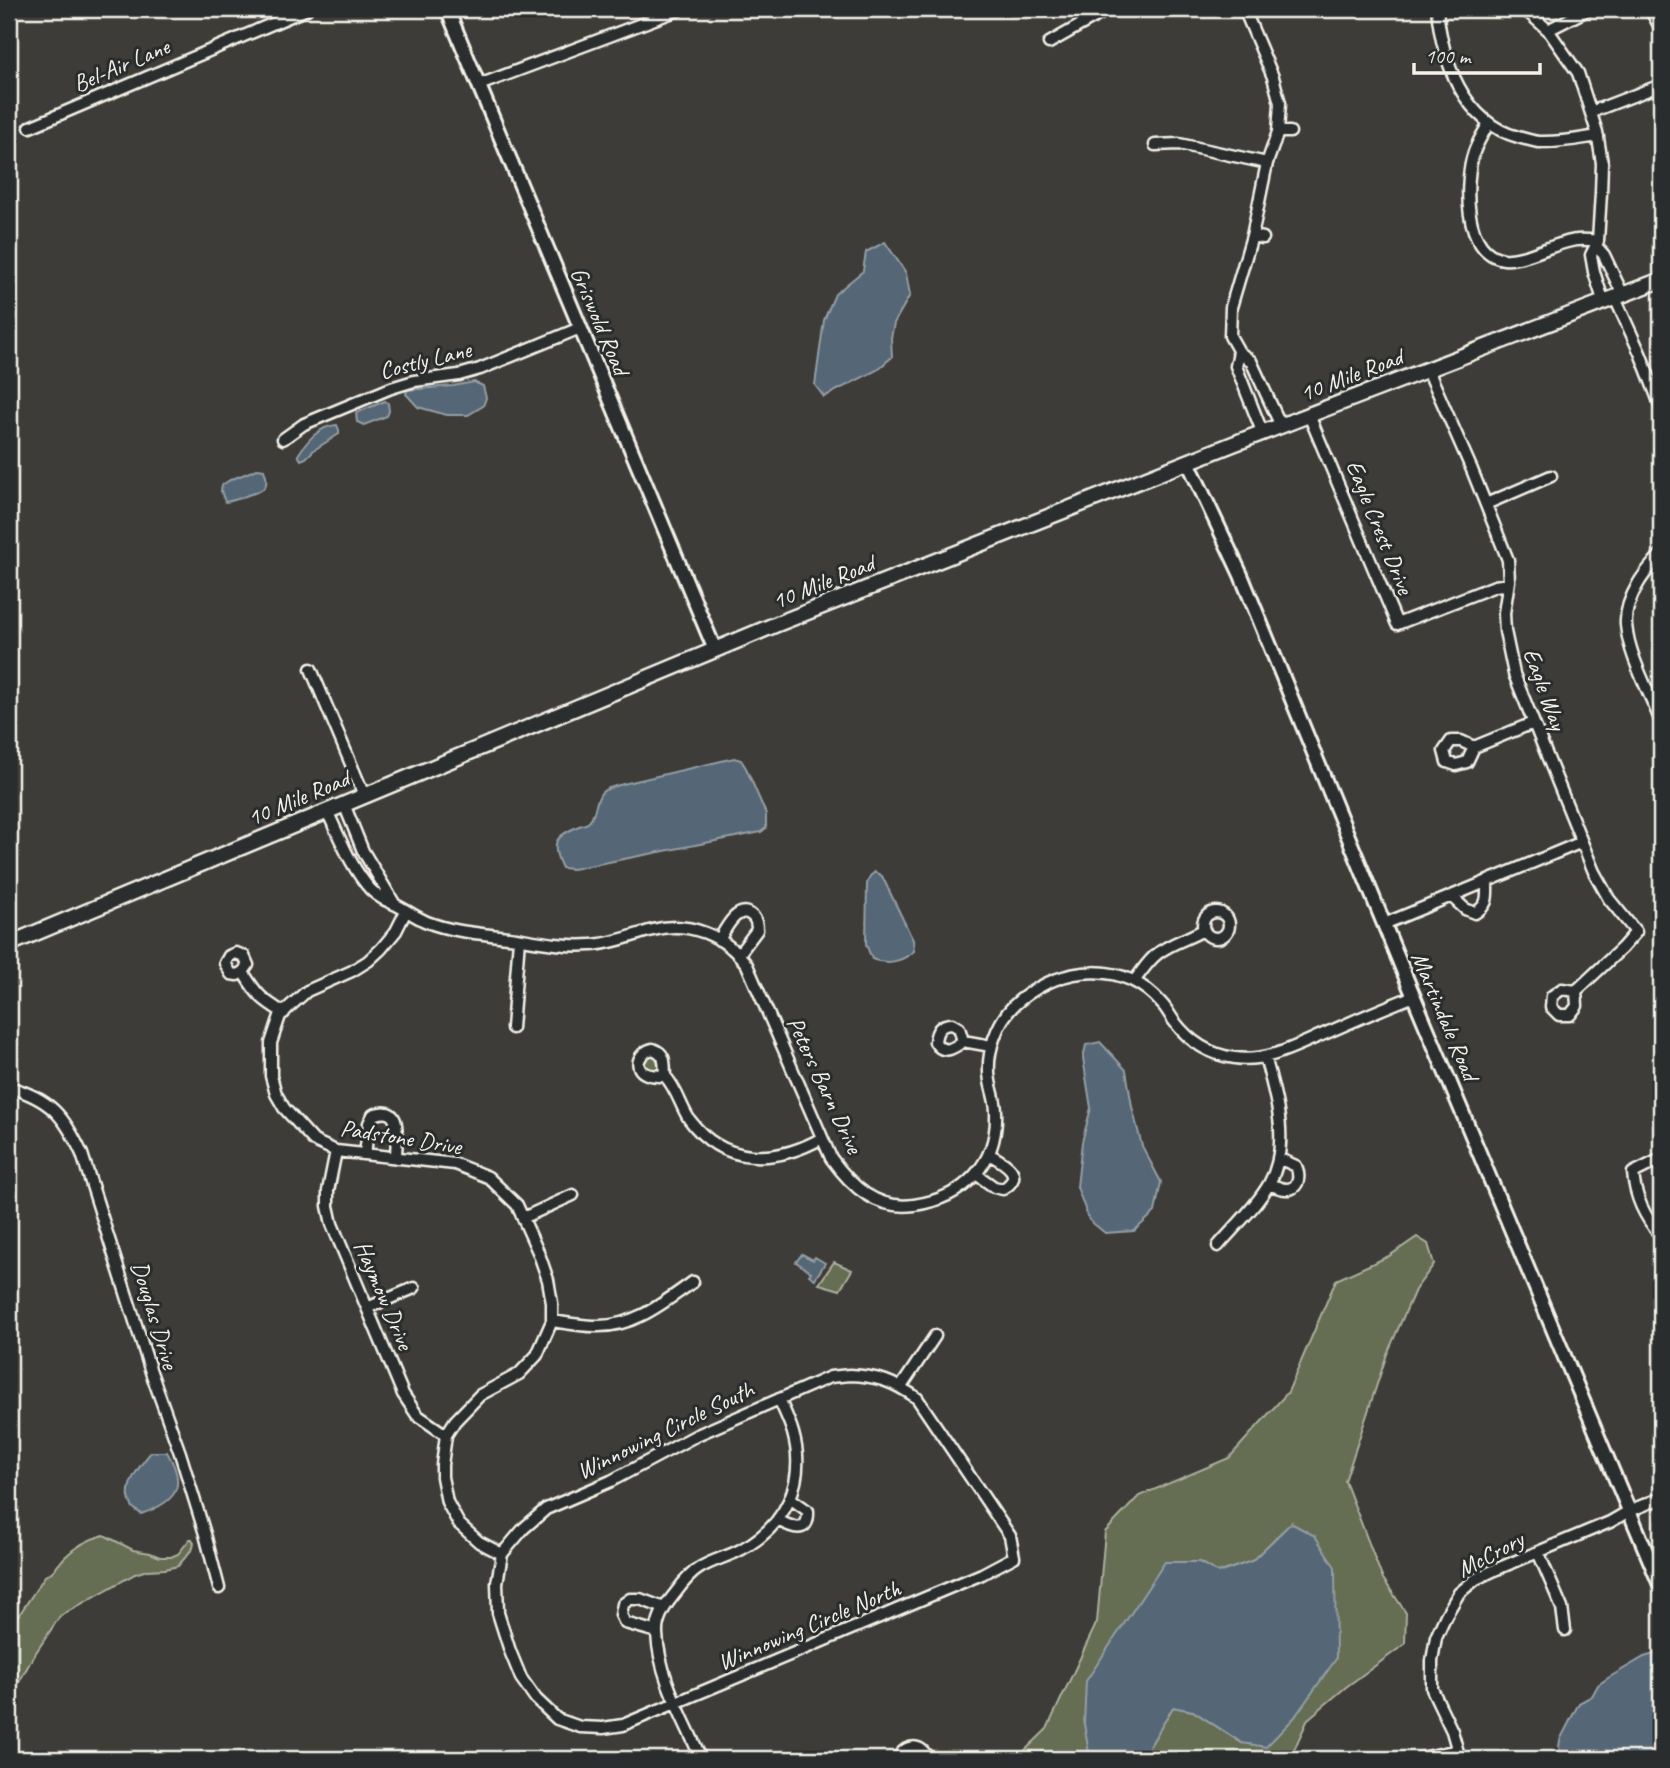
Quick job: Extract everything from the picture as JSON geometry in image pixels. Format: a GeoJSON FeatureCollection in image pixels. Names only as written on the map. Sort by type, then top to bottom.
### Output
{"type":"FeatureCollection","features":[{"type":"Feature","properties":{"kind":"main road","name":"10 Mile Road"},"geometry":{"type":"LineString","coordinates":[[9,944],[715,650],[1280,426],[1661,280]]}},
{"type":"Feature","properties":{"kind":"street","name":"Bel-Air Lane"},"geometry":{"type":"LineString","coordinates":[[30,127],[307,9]]}},
{"type":"Feature","properties":{"kind":"street","name":"Griswold Road"},"geometry":{"type":"LineString","coordinates":[[447,9],[715,650]]}},
{"type":"Feature","properties":{"kind":"street"},"geometry":{"type":"LineString","coordinates":[[479,85],[681,9]]}},
{"type":"Feature","properties":{"kind":"street"},"geometry":{"type":"LineString","coordinates":[[1049,43],[1109,9]]}},
{"type":"Feature","properties":{"kind":"street"},"geometry":{"type":"LineString","coordinates":[[1244,9],[1273,76],[1280,103],[1278,132],[1267,163],[1257,237],[1231,307],[1229,325],[1230,336],[1239,352],[1251,360],[1280,426]]}},
{"type":"Feature","properties":{"kind":"street"},"geometry":{"type":"LineString","coordinates":[[1437,9],[1443,49],[1452,73],[1478,113],[1489,123],[1506,133],[1537,142],[1598,136]]}},
{"type":"Feature","properties":{"kind":"street"},"geometry":{"type":"LineString","coordinates":[[1521,9],[1548,30],[1578,73],[1598,136],[1602,163],[1598,244],[1591,255],[1594,272],[1614,299],[1640,353],[1661,407]]}},
{"type":"Feature","properties":{"kind":"street"},"geometry":{"type":"LineString","coordinates":[[1548,30],[1590,9]]}},
{"type":"Feature","properties":{"kind":"street"},"geometry":{"type":"LineString","coordinates":[[1650,9],[1661,30]]}},
{"type":"Feature","properties":{"kind":"street"},"geometry":{"type":"LineString","coordinates":[[1591,111],[1661,85]]}},
{"type":"Feature","properties":{"kind":"street"},"geometry":{"type":"LineString","coordinates":[[1489,123],[1473,153],[1467,197],[1474,231],[1490,256],[1513,259],[1577,240],[1598,244]]}},
{"type":"Feature","properties":{"kind":"street"},"geometry":{"type":"LineString","coordinates":[[1278,132],[1290,132]]}},
{"type":"Feature","properties":{"kind":"street"},"geometry":{"type":"LineString","coordinates":[[1155,145],[1179,144],[1267,163]]}},
{"type":"Feature","properties":{"kind":"street"},"geometry":{"type":"LineString","coordinates":[[1598,244],[1604,255],[1614,299]]}},
{"type":"Feature","properties":{"kind":"street","name":"Costly Lane"},"geometry":{"type":"LineString","coordinates":[[283,439],[304,424],[391,388],[480,369],[580,328]]}},
{"type":"Feature","properties":{"kind":"street"},"geometry":{"type":"LineString","coordinates":[[1239,352],[1236,366],[1263,433]]}},
{"type":"Feature","properties":{"kind":"street","name":"Eagle Way"},"geometry":{"type":"LineString","coordinates":[[1428,370],[1508,560],[1504,613],[1514,674],[1594,872],[1609,899],[1636,932],[1576,991]]}},
{"type":"Feature","properties":{"kind":"street","name":"Eagle Crest Drive"},"geometry":{"type":"LineString","coordinates":[[1309,415],[1397,624],[1495,586],[1508,584]]}},
{"type":"Feature","properties":{"kind":"street","name":"Martindale Road"},"geometry":{"type":"LineString","coordinates":[[1188,462],[1246,586],[1661,1587]]}},
{"type":"Feature","properties":{"kind":"street"},"geometry":{"type":"LineString","coordinates":[[1486,504],[1551,476]]}},
{"type":"Feature","properties":{"kind":"street"},"geometry":{"type":"LineString","coordinates":[[1661,554],[1635,589],[1627,612],[1626,625],[1638,667],[1661,722]]}},
{"type":"Feature","properties":{"kind":"street"},"geometry":{"type":"LineString","coordinates":[[311,669],[364,795]]}},
{"type":"Feature","properties":{"kind":"street"},"geometry":{"type":"LineString","coordinates":[[1474,747],[1534,723]]}},
{"type":"Feature","properties":{"kind":"street","name":"Peters Barn Drive"},"geometry":{"type":"LineString","coordinates":[[344,804],[370,865],[394,904]]}},
{"type":"Feature","properties":{"kind":"street","name":"Peters Barn Drive"},"geometry":{"type":"LineString","coordinates":[[327,811],[355,869],[372,890],[382,899],[434,925],[572,946],[611,943],[672,926],[688,928],[719,940],[739,954],[755,982],[831,1158],[853,1185],[866,1195],[881,1201],[909,1205],[935,1201],[954,1193],[976,1174],[989,1154],[995,1131],[995,1097],[990,1081],[991,1046],[994,1038],[1010,1010],[1019,1001],[1071,974],[1108,973],[1135,981],[1162,1004],[1186,1035],[1200,1046],[1236,1059],[1265,1057],[1414,996]]}},
{"type":"Feature","properties":{"kind":"street"},"geometry":{"type":"LineString","coordinates":[[1384,924],[1582,842]]}},
{"type":"Feature","properties":{"kind":"street"},"geometry":{"type":"LineString","coordinates":[[1452,897],[1465,909],[1475,913],[1484,908],[1488,882]]}},
{"type":"Feature","properties":{"kind":"street","name":"Padstone Drive"},"geometry":{"type":"LineString","coordinates":[[406,911],[396,930],[368,961],[307,991],[281,1016],[271,1043],[271,1076],[276,1094],[289,1115],[314,1141],[336,1151],[455,1164],[488,1177],[517,1205],[548,1280],[552,1321],[537,1355],[519,1374],[480,1395],[455,1421],[446,1435]]}},
{"type":"Feature","properties":{"kind":"street"},"geometry":{"type":"LineString","coordinates":[[719,940],[734,917],[741,913],[754,916],[757,930],[739,954]]}},
{"type":"Feature","properties":{"kind":"street"},"geometry":{"type":"LineString","coordinates":[[1135,981],[1158,953],[1203,930]]}},
{"type":"Feature","properties":{"kind":"street"},"geometry":{"type":"LineString","coordinates":[[512,1028],[519,939]]}},
{"type":"Feature","properties":{"kind":"street"},"geometry":{"type":"LineString","coordinates":[[243,972],[255,993],[284,1013]]}},
{"type":"Feature","properties":{"kind":"street"},"geometry":{"type":"LineString","coordinates":[[962,1041],[991,1046]]}},
{"type":"Feature","properties":{"kind":"street"},"geometry":{"type":"LineString","coordinates":[[1218,1246],[1269,1184],[1278,1158],[1280,1123],[1265,1057]]}},
{"type":"Feature","properties":{"kind":"street"},"geometry":{"type":"LineString","coordinates":[[665,1076],[672,1083],[691,1122],[709,1139],[730,1151],[761,1157],[781,1155],[822,1138]]}},
{"type":"Feature","properties":{"kind":"street","name":"Douglas Drive"},"geometry":{"type":"LineString","coordinates":[[9,1087],[34,1095],[51,1107],[72,1133],[82,1154],[151,1372],[180,1453],[219,1588]]}},
{"type":"Feature","properties":{"kind":"street"},"geometry":{"type":"LineString","coordinates":[[365,1154],[369,1123],[373,1115],[383,1111],[391,1113],[396,1121],[396,1158]]}},
{"type":"Feature","properties":{"kind":"street","name":"Haymow Drive"},"geometry":{"type":"LineString","coordinates":[[336,1151],[328,1191],[332,1224],[403,1394],[417,1415],[446,1435]]}},
{"type":"Feature","properties":{"kind":"street"},"geometry":{"type":"LineString","coordinates":[[976,1174],[994,1187],[1003,1189],[1009,1185],[1013,1174],[1010,1168],[989,1154]]}},
{"type":"Feature","properties":{"kind":"street"},"geometry":{"type":"LineString","coordinates":[[1269,1184],[1291,1188],[1299,1179],[1296,1166],[1278,1158]]}},
{"type":"Feature","properties":{"kind":"street"},"geometry":{"type":"LineString","coordinates":[[1661,1159],[1633,1173],[1634,1188],[1645,1215],[1661,1236]]}},
{"type":"Feature","properties":{"kind":"street"},"geometry":{"type":"LineString","coordinates":[[523,1218],[573,1195]]}},
{"type":"Feature","properties":{"kind":"street"},"geometry":{"type":"LineString","coordinates":[[552,1321],[597,1327],[615,1325],[650,1311],[693,1283]]}},
{"type":"Feature","properties":{"kind":"street"},"geometry":{"type":"LineString","coordinates":[[367,1308],[414,1287]]}},
{"type":"Feature","properties":{"kind":"street"},"geometry":{"type":"LineString","coordinates":[[901,1387],[935,1336]]}},
{"type":"Feature","properties":{"kind":"street","name":"Winnowing Circle South"},"geometry":{"type":"LineString","coordinates":[[502,1554],[524,1528],[546,1509],[611,1481],[697,1435],[830,1377],[850,1375],[887,1380],[917,1398]]}},
{"type":"Feature","properties":{"kind":"street","name":"Winnowing Circle North"},"geometry":{"type":"LineString","coordinates":[[502,1554],[497,1583],[498,1613],[521,1678],[536,1699],[557,1719],[580,1727],[623,1725],[982,1574],[1014,1557],[1010,1536],[917,1398]]}},
{"type":"Feature","properties":{"kind":"street"},"geometry":{"type":"LineString","coordinates":[[701,1759],[662,1663],[657,1632],[664,1608],[698,1569],[760,1538],[778,1520],[790,1498],[797,1471],[796,1447],[793,1432],[779,1399]]}},
{"type":"Feature","properties":{"kind":"street"},"geometry":{"type":"LineString","coordinates":[[446,1435],[442,1477],[447,1502],[459,1524],[479,1542],[502,1554]]}},
{"type":"Feature","properties":{"kind":"street"},"geometry":{"type":"LineString","coordinates":[[778,1520],[796,1528],[807,1520],[808,1511],[790,1498]]}},
{"type":"Feature","properties":{"kind":"street","name":"McCrory"},"geometry":{"type":"LineString","coordinates":[[1459,1754],[1452,1731],[1432,1689],[1432,1661],[1436,1637],[1459,1593],[1476,1579],[1661,1498]]}},
{"type":"Feature","properties":{"kind":"street"},"geometry":{"type":"LineString","coordinates":[[1538,1552],[1562,1608],[1565,1630]]}},
{"type":"Feature","properties":{"kind":"street"},"geometry":{"type":"LineString","coordinates":[[657,1632],[625,1623],[621,1615],[623,1604],[630,1599],[640,1599],[664,1608]]}},
{"type":"Feature","properties":{"kind":"street"},"geometry":{"type":"LineString","coordinates":[[898,1759],[908,1747],[914,1747],[925,1753],[928,1759]]}},
{"type":"Feature","properties":{"kind":"street"},"geometry":{"type":"LineString","coordinates":[[1418,1759],[1459,1754]]}},
{"type":"Feature","properties":{"kind":"green space"},"geometry":{"type":"Polygon","coordinates":[[[652,1055],[658,1057],[658,1069],[652,1071],[646,1069],[644,1063],[646,1057],[652,1055]]]}},
{"type":"Feature","properties":{"kind":"green space"},"geometry":{"type":"Polygon","coordinates":[[[1417,1237],[1428,1244],[1434,1264],[1415,1290],[1387,1354],[1345,1481],[1382,1577],[1406,1613],[1405,1644],[1308,1719],[1290,1759],[1142,1759],[1173,1707],[1193,1711],[1242,1743],[1291,1523],[1252,1561],[1218,1573],[1199,1562],[1090,1758],[1092,1759],[1016,1759],[1047,1729],[1097,1622],[1105,1532],[1139,1496],[1229,1458],[1288,1392],[1336,1280],[1389,1256],[1417,1237]]]}},
{"type":"Feature","properties":{"kind":"green space"},"geometry":{"type":"Polygon","coordinates":[[[834,1262],[852,1270],[840,1290],[819,1284],[834,1262]]]}},
{"type":"Feature","properties":{"kind":"green space"},"geometry":{"type":"Polygon","coordinates":[[[104,1535],[133,1550],[160,1557],[178,1554],[190,1539],[194,1543],[178,1566],[135,1574],[60,1616],[17,1686],[10,1691],[9,1628],[45,1576],[79,1546],[104,1535]]]}},
{"type":"Feature","properties":{"kind":"water"},"geometry":{"type":"Polygon","coordinates":[[[885,242],[906,273],[910,295],[894,323],[891,338],[892,357],[877,370],[824,397],[815,385],[824,320],[835,294],[863,271],[866,252],[885,242]]]}},
{"type":"Feature","properties":{"kind":"water"},"geometry":{"type":"Polygon","coordinates":[[[474,382],[483,386],[486,398],[483,406],[468,415],[447,415],[418,407],[406,394],[407,390],[474,382]]]}},
{"type":"Feature","properties":{"kind":"water"},"geometry":{"type":"Polygon","coordinates":[[[385,401],[388,403],[387,416],[364,425],[357,422],[356,413],[385,401]]]}},
{"type":"Feature","properties":{"kind":"water"},"geometry":{"type":"Polygon","coordinates":[[[337,425],[339,434],[301,460],[298,455],[314,435],[337,425]]]}},
{"type":"Feature","properties":{"kind":"water"},"geometry":{"type":"Polygon","coordinates":[[[257,469],[264,470],[267,481],[264,487],[258,492],[225,502],[222,485],[257,469]]]}},
{"type":"Feature","properties":{"kind":"water"},"geometry":{"type":"Polygon","coordinates":[[[734,758],[741,760],[746,768],[766,814],[766,828],[761,832],[573,869],[562,868],[556,852],[557,841],[565,833],[589,822],[600,795],[606,789],[734,758]]]}},
{"type":"Feature","properties":{"kind":"water"},"geometry":{"type":"Polygon","coordinates":[[[875,872],[882,876],[913,940],[914,951],[894,961],[872,959],[866,944],[867,884],[875,872]]]}},
{"type":"Feature","properties":{"kind":"water"},"geometry":{"type":"Polygon","coordinates":[[[1100,1042],[1126,1070],[1142,1146],[1161,1182],[1155,1212],[1134,1231],[1105,1233],[1089,1220],[1077,1187],[1082,1142],[1091,1108],[1083,1058],[1086,1045],[1100,1042]]]}},
{"type":"Feature","properties":{"kind":"water"},"geometry":{"type":"Polygon","coordinates":[[[802,1254],[825,1263],[815,1279],[809,1275],[811,1272],[796,1262],[802,1254]]]}},
{"type":"Feature","properties":{"kind":"water"},"geometry":{"type":"Polygon","coordinates":[[[151,1452],[167,1452],[177,1475],[177,1484],[175,1492],[163,1504],[141,1514],[134,1509],[129,1499],[130,1484],[151,1452]]]}},
{"type":"Feature","properties":{"kind":"water"},"geometry":{"type":"Polygon","coordinates":[[[1291,1523],[1315,1536],[1335,1567],[1336,1659],[1294,1718],[1266,1747],[1242,1743],[1193,1711],[1173,1707],[1142,1759],[1090,1759],[1084,1724],[1086,1681],[1165,1562],[1199,1562],[1219,1573],[1252,1561],[1291,1523]]]}},
{"type":"Feature","properties":{"kind":"water"},"geometry":{"type":"Polygon","coordinates":[[[1661,1652],[1661,1759],[1562,1759],[1560,1740],[1579,1703],[1592,1696],[1598,1685],[1608,1678],[1644,1657],[1661,1652]]]}}]}
